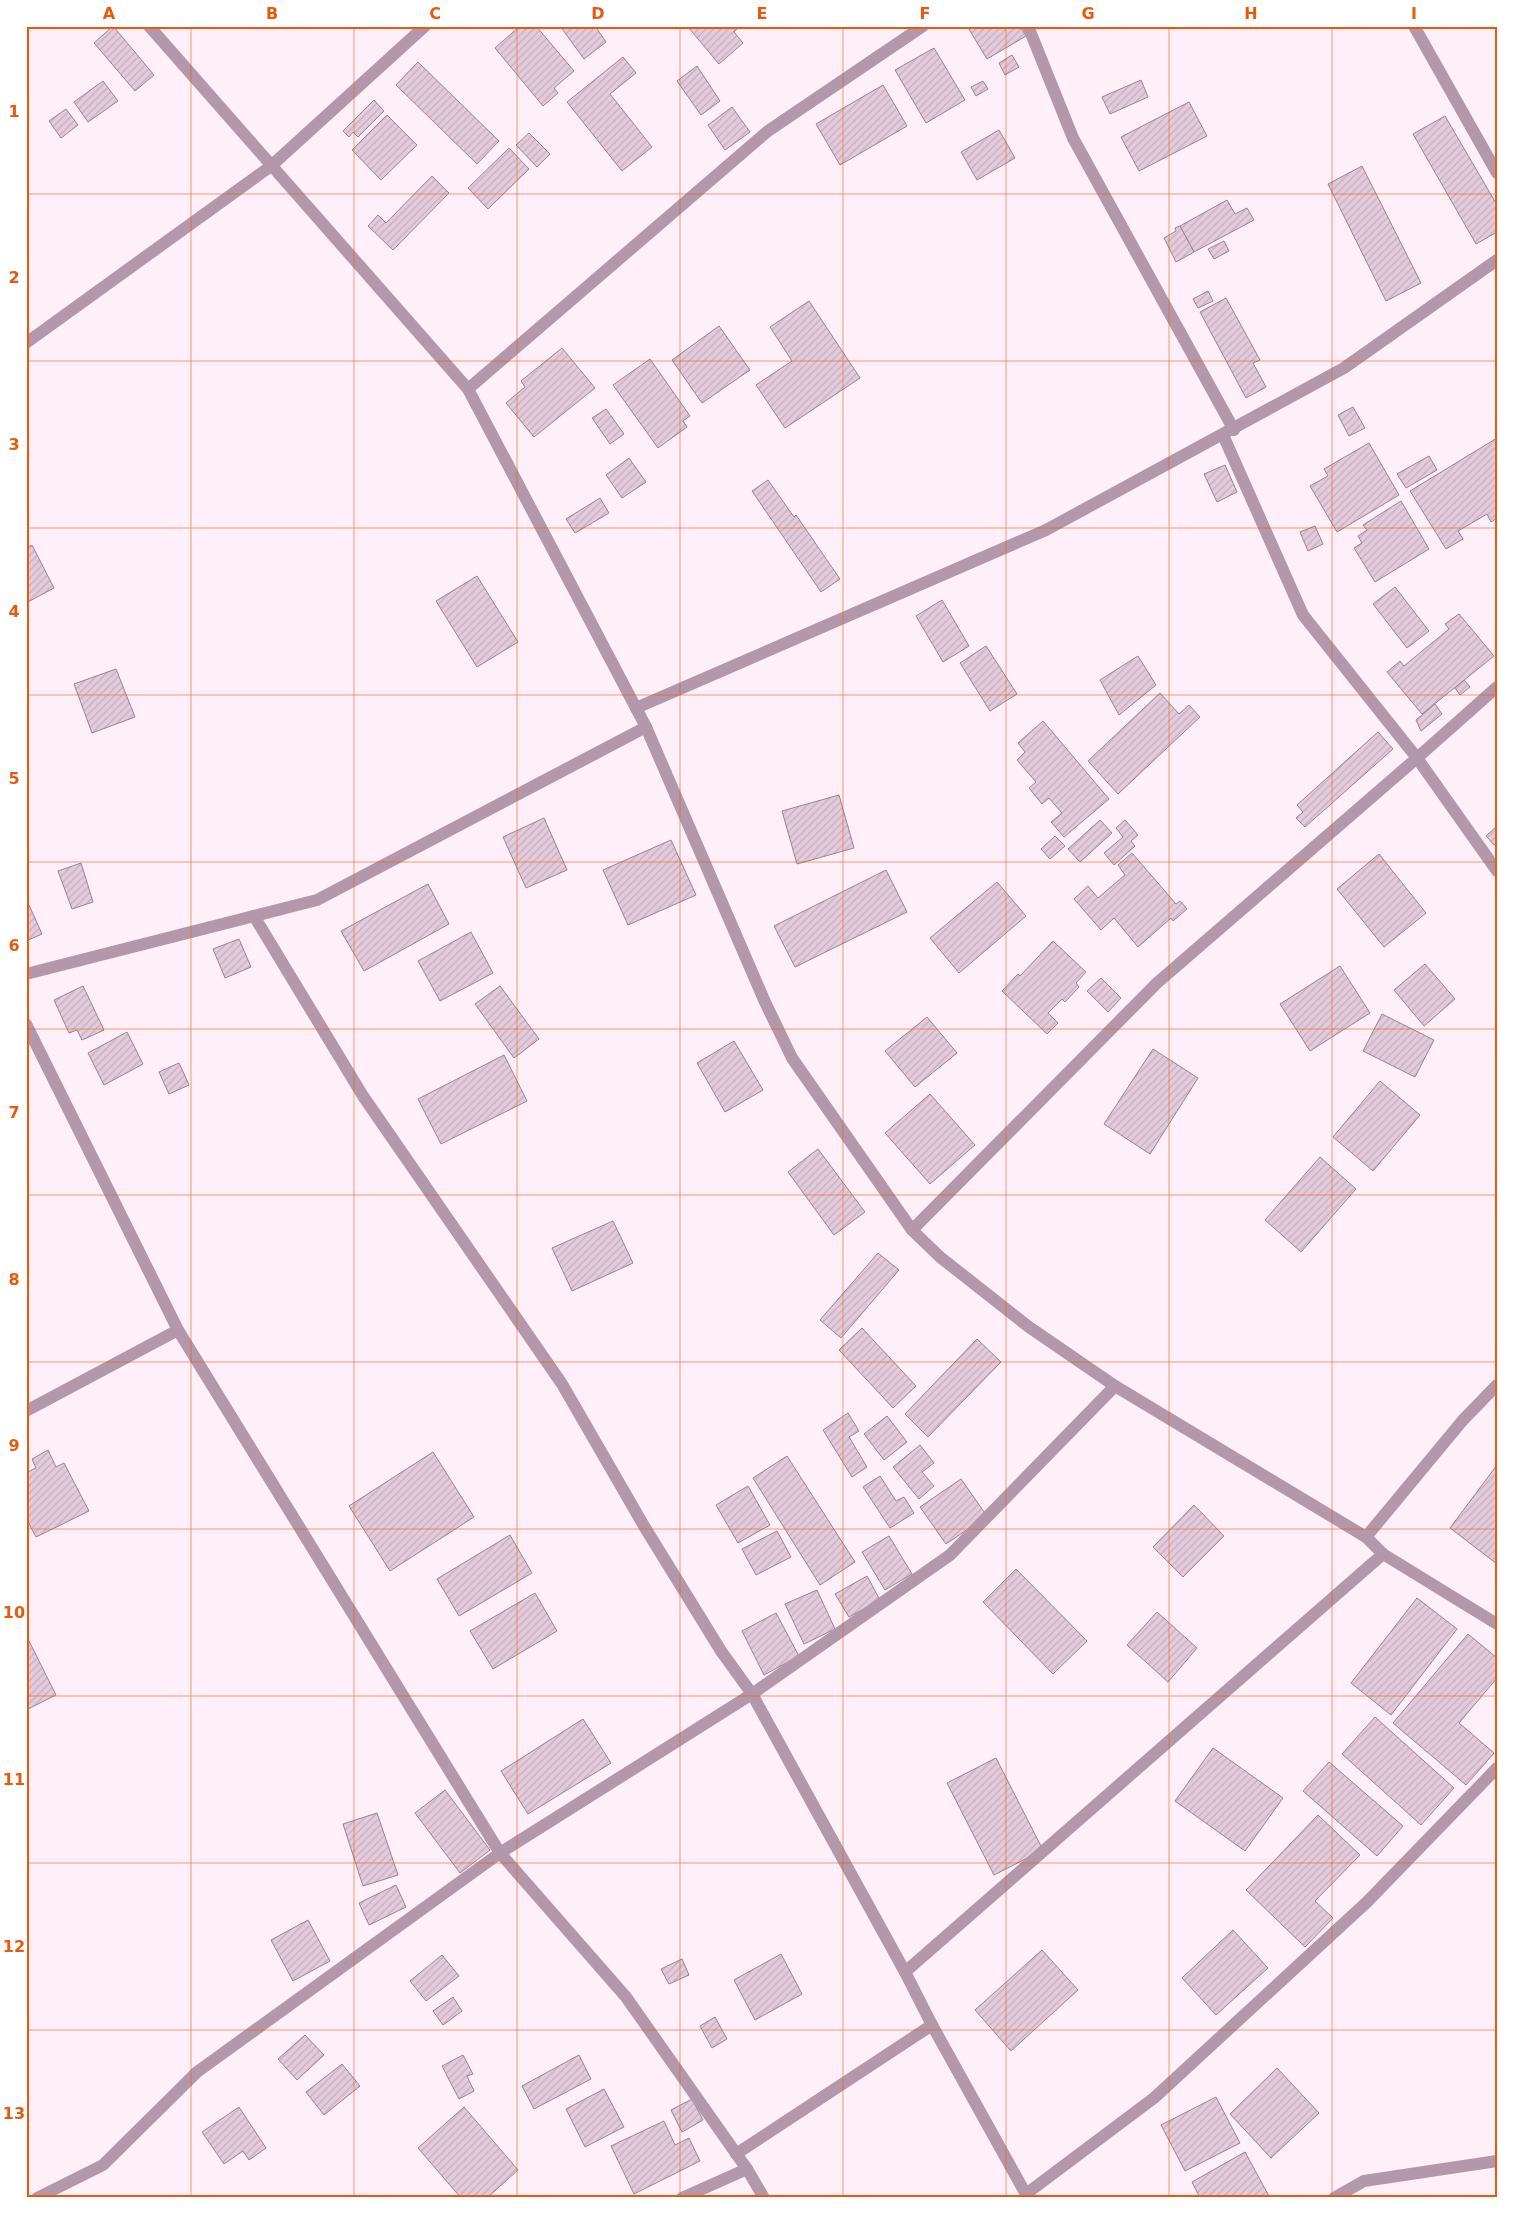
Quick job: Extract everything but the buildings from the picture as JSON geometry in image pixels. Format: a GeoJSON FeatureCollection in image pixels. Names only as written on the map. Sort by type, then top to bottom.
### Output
{"type":"FeatureCollection","features":[{"type":"Feature","properties":{"kind":"street"},"geometry":{"type":"LineString","coordinates":[[149,26],[468,388],[646,727],[765,1002],[792,1058],[912,1230],[940,1257],[1029,1327],[1115,1386],[1366,1537],[1383,1554],[1497,1624]]}},
{"type":"Feature","properties":{"kind":"street"},"geometry":{"type":"LineString","coordinates":[[26,343],[271,166],[425,26]]}},
{"type":"Feature","properties":{"kind":"street"},"geometry":{"type":"LineString","coordinates":[[468,388],[768,131],[923,26]]}},
{"type":"Feature","properties":{"kind":"street"},"geometry":{"type":"LineString","coordinates":[[1028,26],[1073,138],[1228,432],[1303,615],[1417,758],[1497,871]]}},
{"type":"Feature","properties":{"kind":"street"},"geometry":{"type":"LineString","coordinates":[[1414,26],[1497,174]]}},
{"type":"Feature","properties":{"kind":"street"},"geometry":{"type":"LineString","coordinates":[[636,708],[1046,530],[1344,368],[1497,260]]}},
{"type":"Feature","properties":{"kind":"street"},"geometry":{"type":"LineString","coordinates":[[912,1230],[1156,983],[1497,687]]}},
{"type":"Feature","properties":{"kind":"street"},"geometry":{"type":"LineString","coordinates":[[26,974],[317,900],[646,727]]}},
{"type":"Feature","properties":{"kind":"street"},"geometry":{"type":"LineString","coordinates":[[254,916],[363,1096],[562,1384],[644,1526],[721,1651],[752,1694],[1027,2196],[1154,2098],[1366,1902],[1497,1768]]}},
{"type":"Feature","properties":{"kind":"street"},"geometry":{"type":"LineString","coordinates":[[26,1024],[178,1330],[500,1854],[626,1997],[747,2169],[764,2198]]}},
{"type":"Feature","properties":{"kind":"street"},"geometry":{"type":"LineString","coordinates":[[26,1411],[178,1330]]}},
{"type":"Feature","properties":{"kind":"street"},"geometry":{"type":"LineString","coordinates":[[1366,1537],[1462,1420],[1497,1385]]}},
{"type":"Feature","properties":{"kind":"street"},"geometry":{"type":"LineString","coordinates":[[37,2198],[103,2165],[198,2072],[500,1854],[752,1694],[950,1555],[1115,1386]]}},
{"type":"Feature","properties":{"kind":"street"},"geometry":{"type":"LineString","coordinates":[[905,1972],[1383,1554]]}},
{"type":"Feature","properties":{"kind":"street"},"geometry":{"type":"LineString","coordinates":[[736,2154],[932,2025]]}},
{"type":"Feature","properties":{"kind":"street"},"geometry":{"type":"LineString","coordinates":[[1334,2198],[1364,2182],[1497,2161]]}},
{"type":"Feature","properties":{"kind":"street"},"geometry":{"type":"LineString","coordinates":[[682,2198],[747,2169]]}}]}
